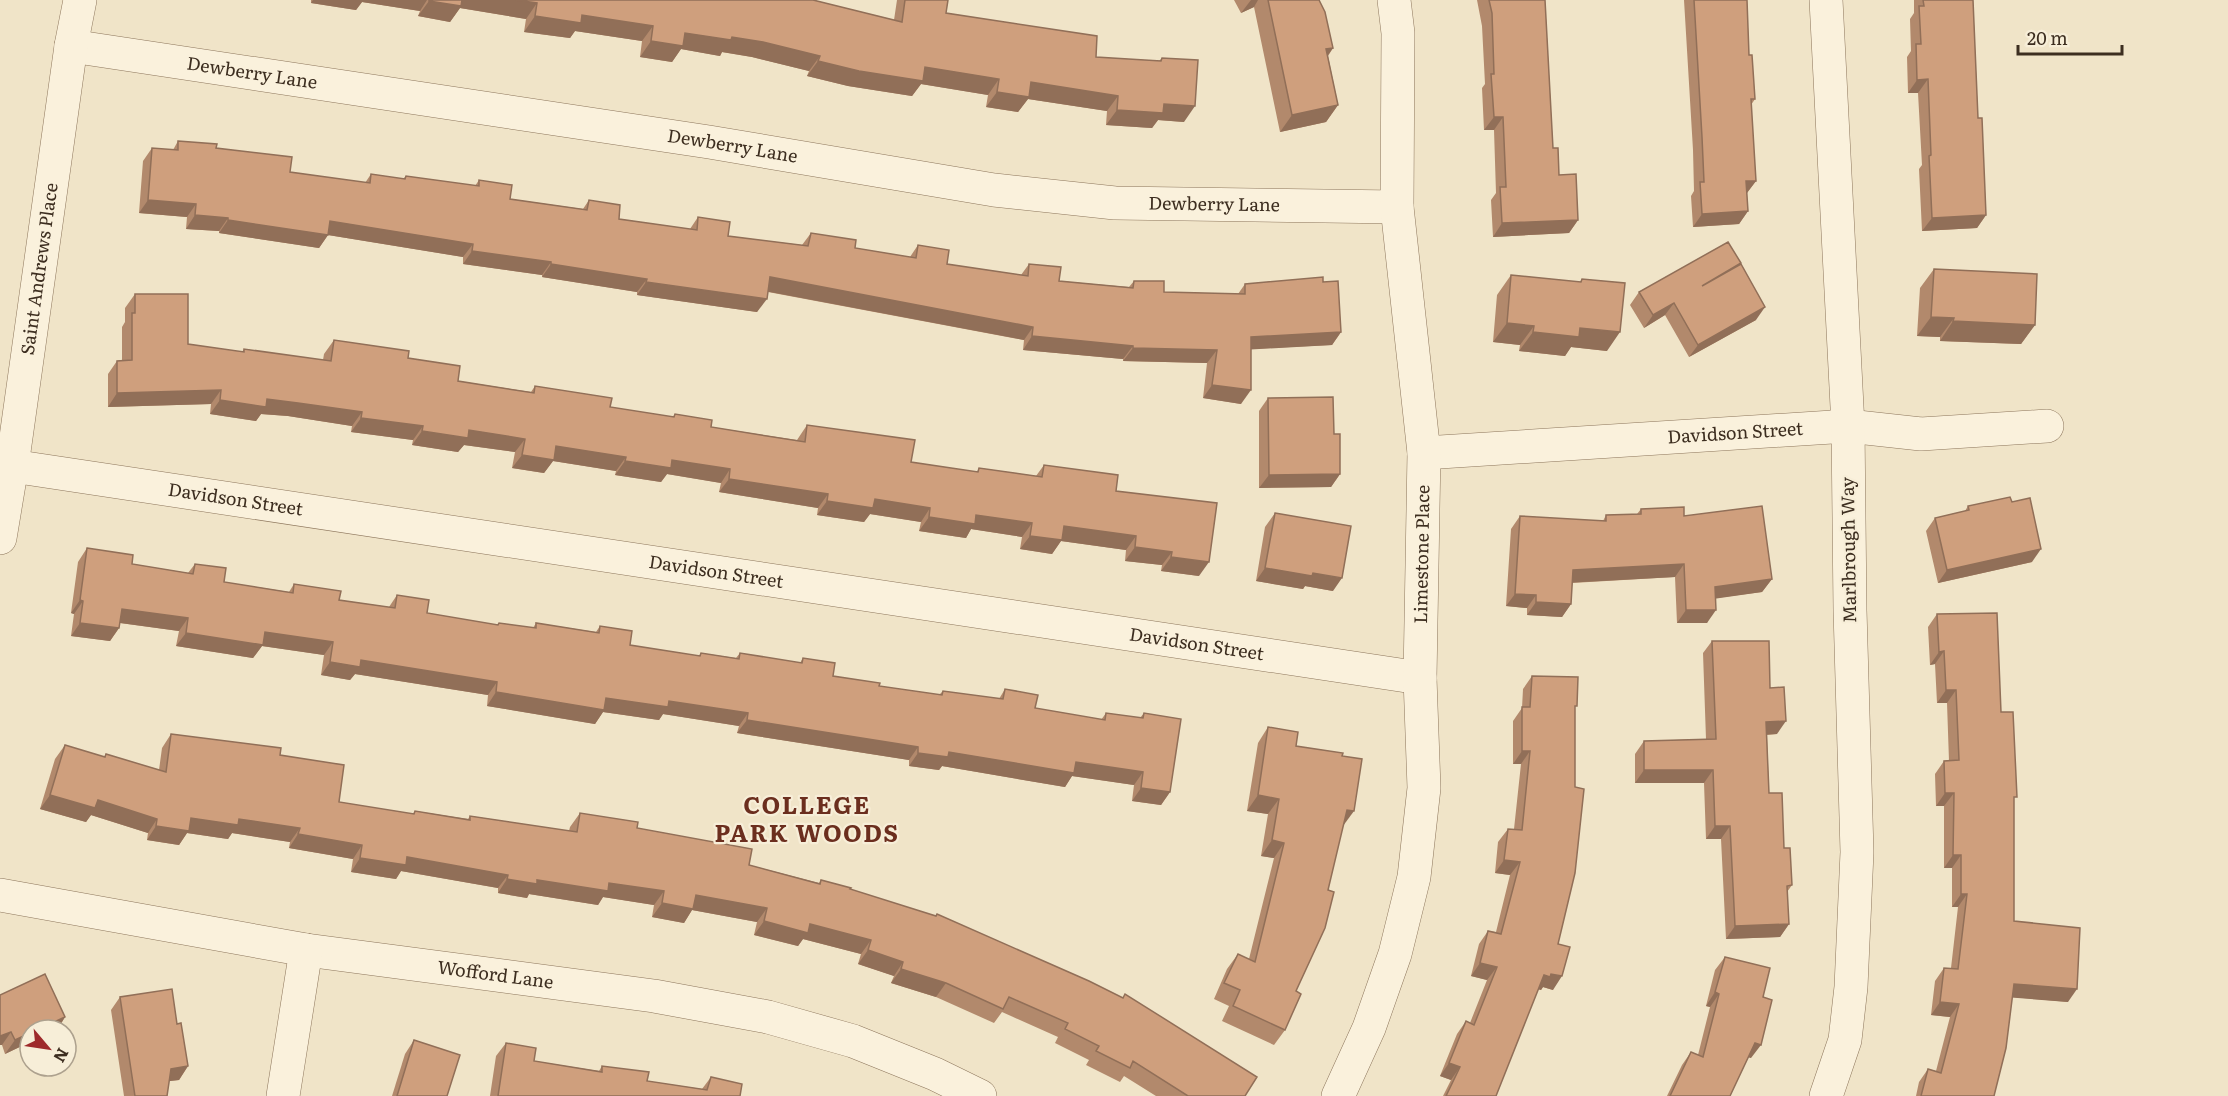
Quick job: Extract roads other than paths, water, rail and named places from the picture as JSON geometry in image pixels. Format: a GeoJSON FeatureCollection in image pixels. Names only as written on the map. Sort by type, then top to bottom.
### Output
{"type":"FeatureCollection","features":[{"type":"Feature","properties":{"kind":"street","name":"Saint Andrews Place"},"geometry":{"type":"LineString","coordinates":[[0,538],[71,46],[80,0]]}},
{"type":"Feature","properties":{"kind":"street","name":"Limestone Place"},"geometry":{"type":"LineString","coordinates":[[1338,1096],[1373,1017],[1395,954],[1414,877],[1424,788],[1420,678],[1424,453],[1397,207],[1399,45],[1394,0]]}},
{"type":"Feature","properties":{"kind":"street","name":"Marlbrough Way"},"geometry":{"type":"LineString","coordinates":[[1826,1096],[1845,1040],[1851,987],[1857,852],[1850,610],[1848,426],[1827,0]]}},
{"type":"Feature","properties":{"kind":"street","name":"Dewberry Lane"},"geometry":{"type":"LineString","coordinates":[[71,46],[709,142],[994,190],[1115,203],[1397,207]]}},
{"type":"Feature","properties":{"kind":"street","name":"Davidson Street"},"geometry":{"type":"LineString","coordinates":[[1424,453],[1848,426],[1921,434],[2047,426]]}},
{"type":"Feature","properties":{"kind":"street","name":"Davidson Street"},"geometry":{"type":"LineString","coordinates":[[12,466],[1420,678]]}},
{"type":"Feature","properties":{"kind":"street","name":"Wofford Lane"},"geometry":{"type":"LineString","coordinates":[[0,895],[306,950],[654,996],[768,1017],[853,1041],[935,1074],[980,1096]]}},
{"type":"Feature","properties":{"kind":"street"},"geometry":{"type":"LineString","coordinates":[[283,1096],[306,950]]}},
{"type":"Feature","properties":{"kind":"district","name":"COLLEGE PARK WOODS"},"geometry":{"type":"Point","coordinates":[807,820]}}]}
